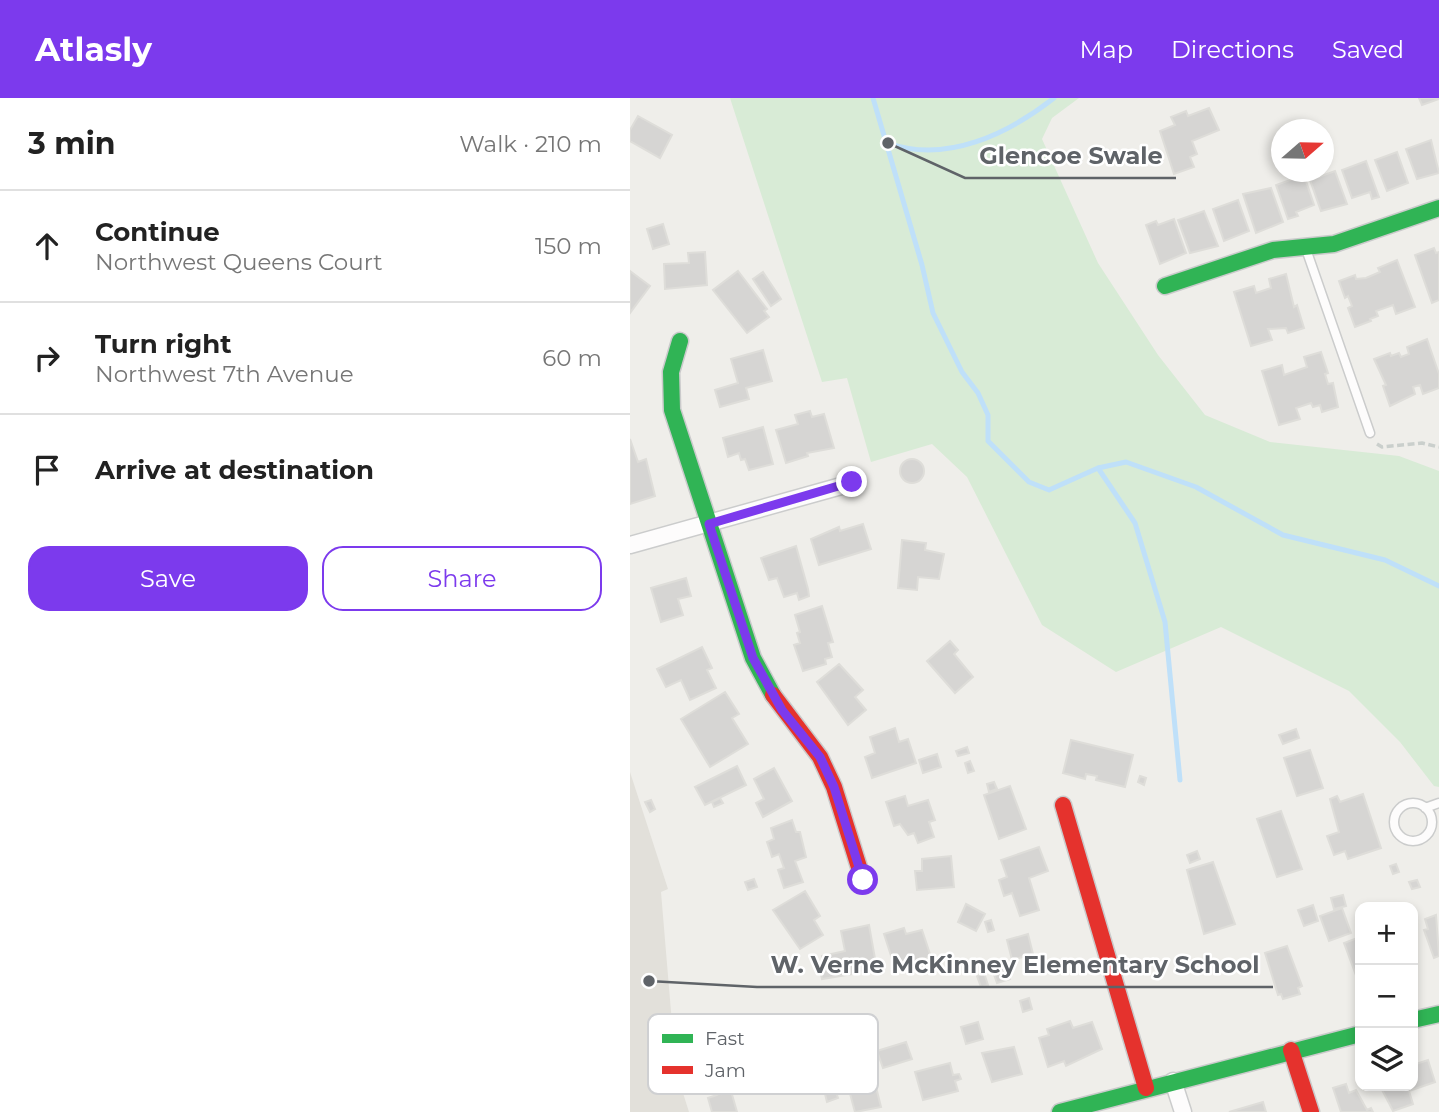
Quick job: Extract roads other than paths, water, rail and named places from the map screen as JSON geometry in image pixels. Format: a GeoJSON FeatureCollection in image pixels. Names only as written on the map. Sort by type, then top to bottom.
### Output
{"type":"FeatureCollection","features":[{"type":"Feature","properties":{"kind":"street"},"geometry":{"type":"LineString","coordinates":[[1165,286],[1273,250],[1306,249],[1335,244],[1439,208]]}},
{"type":"Feature","properties":{"kind":"street"},"geometry":{"type":"LineString","coordinates":[[680,341],[671,372],[672,410],[753,658],[782,710],[820,757],[834,787],[863,880]]}},
{"type":"Feature","properties":{"kind":"street"},"geometry":{"type":"LineString","coordinates":[[630,545],[852,482]]}},
{"type":"Feature","properties":{"kind":"street"},"geometry":{"type":"LineString","coordinates":[[1063,805],[1146,1088]]}},
{"type":"Feature","properties":{"kind":"street"},"geometry":{"type":"LineString","coordinates":[[1418,1019],[1439,1014]]}},
{"type":"Feature","properties":{"kind":"street"},"geometry":{"type":"LineString","coordinates":[[1060,1112],[1355,1035]]}},
{"type":"Feature","properties":{"kind":"street"},"geometry":{"type":"LineString","coordinates":[[1291,1050],[1311,1112]]}},
{"type":"Feature","properties":{"kind":"street"},"geometry":{"type":"LineString","coordinates":[[1173,1081],[1183,1112]]}},
{"type":"Feature","properties":{"kind":"lane"},"geometry":{"type":"LineString","coordinates":[[1306,249],[1370,433]]}},
{"type":"Feature","properties":{"kind":"lane"},"geometry":{"type":"LineString","coordinates":[[1425,808],[1432,817],[1430,832],[1419,841],[1404,839],[1395,827],[1397,813],[1408,804],[1425,808],[1439,803]]}},
{"type":"Feature","properties":{"kind":"waterway"},"geometry":{"type":"LineString","coordinates":[[873,98],[922,265],[933,313],[962,372],[978,393],[988,415],[988,441],[1029,482],[1049,490],[1098,468],[1126,462],[1196,487],[1283,535],[1385,560],[1439,586]]}},
{"type":"Feature","properties":{"kind":"waterway"},"geometry":{"type":"LineString","coordinates":[[888,143],[910,149],[932,150],[976,142],[1017,123],[1054,98]]}},
{"type":"Feature","properties":{"kind":"waterway"},"geometry":{"type":"LineString","coordinates":[[1098,468],[1135,523],[1165,622],[1180,780]]}},
{"type":"Feature","properties":{"kind":"place","name":"Glencoe Swale"},"geometry":{"type":"Point","coordinates":[888,143]}},
{"type":"Feature","properties":{"kind":"place","name":"W. Verne McKinney Elementary School"},"geometry":{"type":"Point","coordinates":[649,981]}}]}
